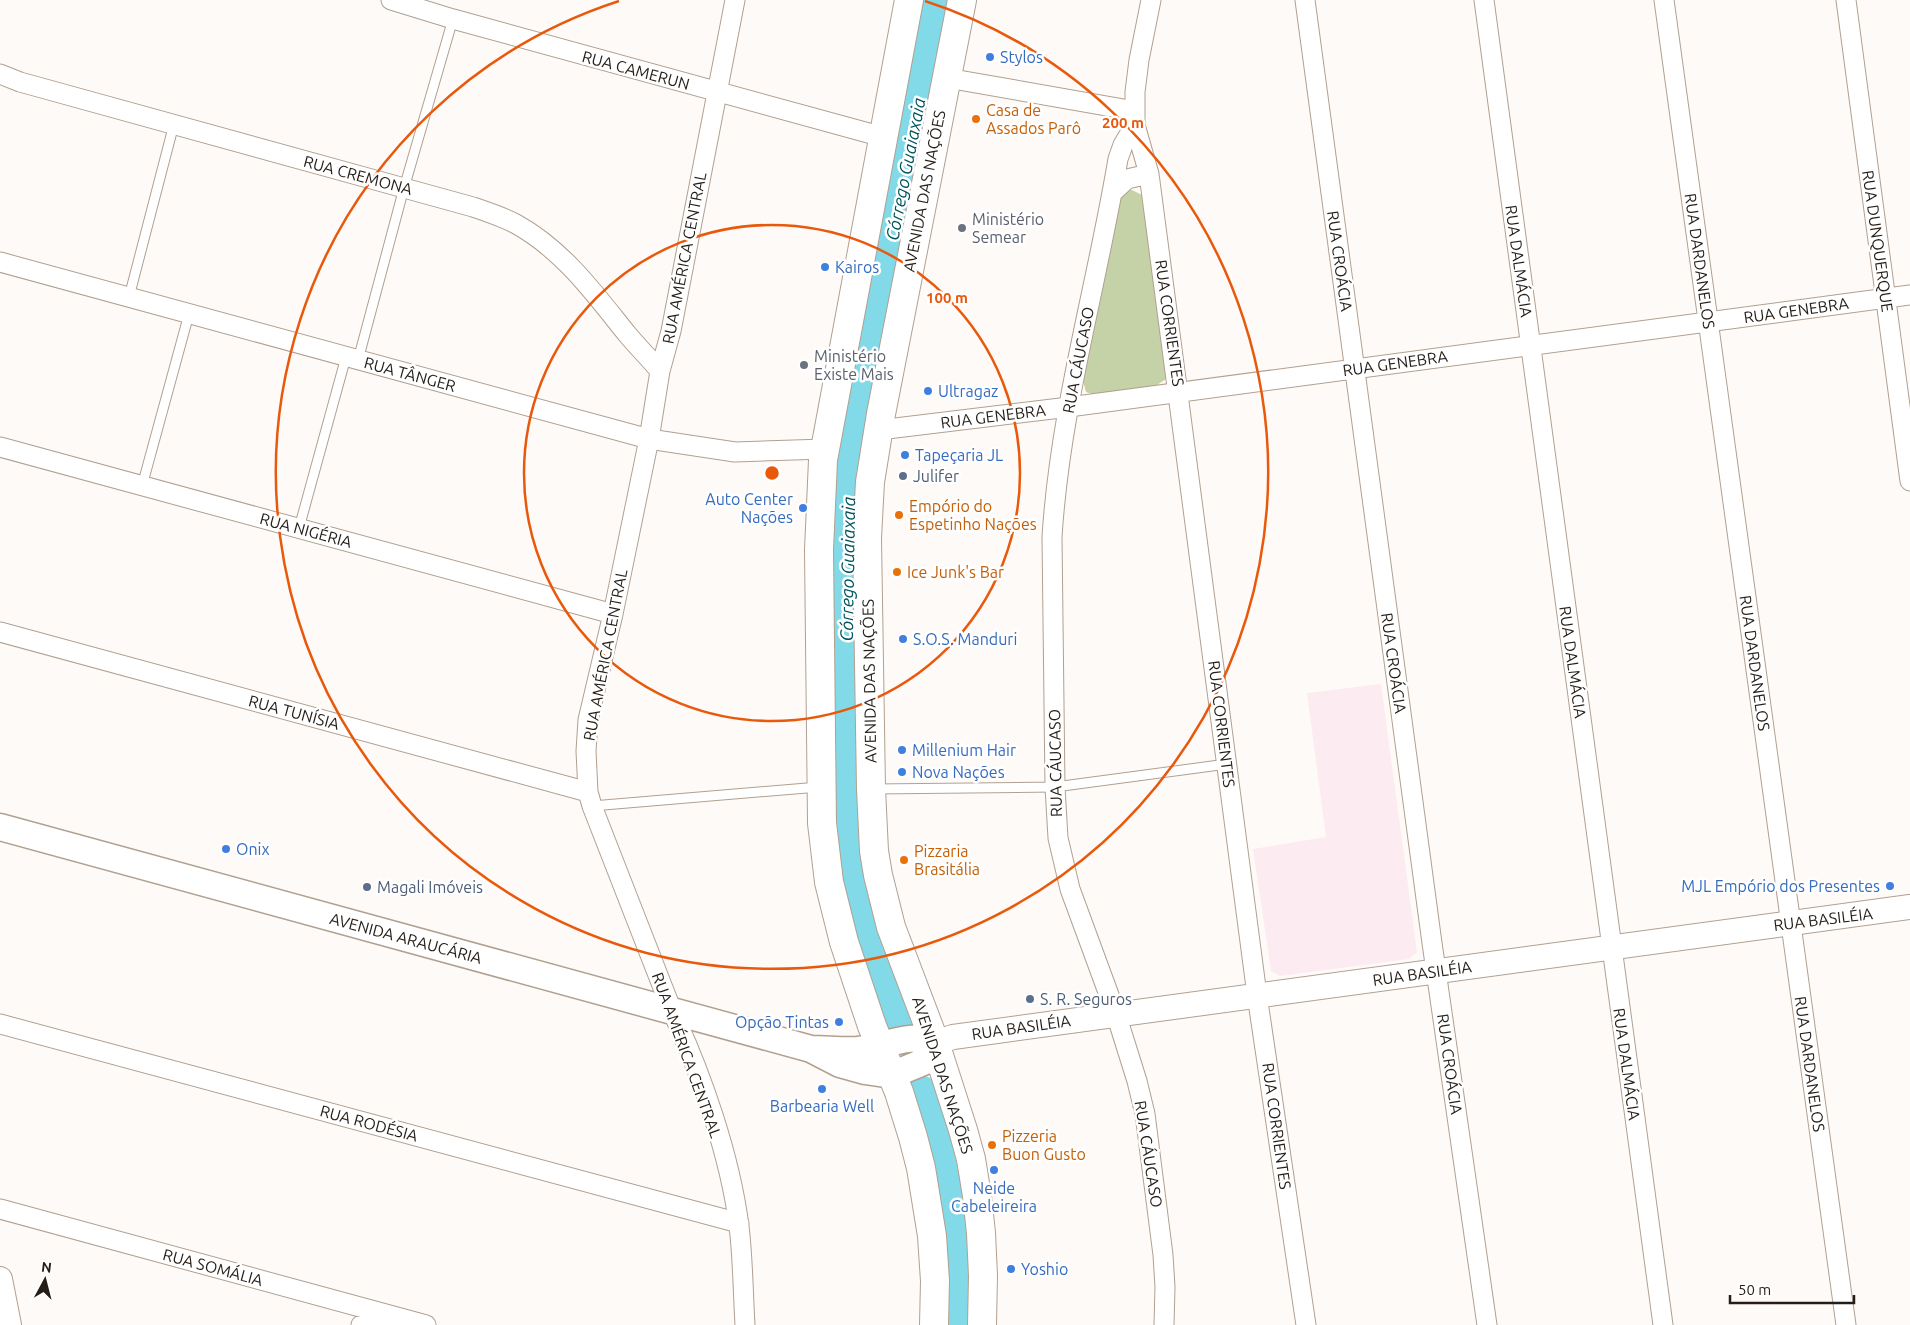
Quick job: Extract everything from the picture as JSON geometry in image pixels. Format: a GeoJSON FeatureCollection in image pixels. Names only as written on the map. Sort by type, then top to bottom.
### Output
{"type":"FeatureCollection","features":[{"type":"Feature","properties":{"kind":"main road","name":"AVENIDA DAS NAÇÕES"},"geometry":{"type":"LineString","coordinates":[[909,0],[825,448],[819,550],[822,823],[829,882],[844,942],[907,1054],[963,1130],[977,1196],[983,1276],[982,1325]]}},
{"type":"Feature","properties":{"kind":"main road","name":"AVENIDA DAS NAÇÕES"},"geometry":{"type":"LineString","coordinates":[[934,1325],[935,1282],[932,1236],[928,1202],[913,1137],[895,937],[885,905],[874,851],[871,789],[868,538],[870,482],[879,430],[962,0]]}},
{"type":"Feature","properties":{"kind":"main road","name":"AVENIDA ARAUCÁRIA"},"geometry":{"type":"LineString","coordinates":[[0,827],[811,1049],[907,1054]]}},
{"type":"Feature","properties":{"kind":"street","name":"RUA AMÉRICA CENTRAL"},"geometry":{"type":"LineString","coordinates":[[735,0],[671,331],[660,370],[649,439],[613,614],[588,720],[586,750],[590,799],[672,1011],[685,1039],[725,1159],[739,1223],[742,1249],[744,1325]]}},
{"type":"Feature","properties":{"kind":"street","name":"RUA CÁUCASO"},"geometry":{"type":"LineString","coordinates":[[1151,0],[1139,60],[1135,118],[1118,158],[1113,192],[1069,407],[1058,477],[1052,537],[1055,787],[1058,838],[1070,889],[1116,1014],[1137,1082],[1149,1142],[1163,1255],[1165,1287],[1164,1325]]}},
{"type":"Feature","properties":{"kind":"street","name":"RUA CROÁCIA"},"geometry":{"type":"LineString","coordinates":[[1305,0],[1436,971],[1487,1325]]}},
{"type":"Feature","properties":{"kind":"street","name":"RUA DALMÁCIA"},"geometry":{"type":"LineString","coordinates":[[1484,0],[1663,1325]]}},
{"type":"Feature","properties":{"kind":"street","name":"RUA DARDANELOS"},"geometry":{"type":"LineString","coordinates":[[1664,0],[1846,1325]]}},
{"type":"Feature","properties":{"kind":"street","name":"RUA DUNQUERQUE"},"geometry":{"type":"LineString","coordinates":[[1846,0],[1910,482]]}},
{"type":"Feature","properties":{"kind":"street","name":"RUA CAMERUN"},"geometry":{"type":"LineString","coordinates":[[399,1],[453,19],[882,137]]}},
{"type":"Feature","properties":{"kind":"street","name":"RUA CREMONA"},"geometry":{"type":"LineString","coordinates":[[0,74],[20,82],[473,206],[516,224],[534,235],[565,260],[628,336],[660,370]]}},
{"type":"Feature","properties":{"kind":"street"},"geometry":{"type":"LineString","coordinates":[[947,78],[1135,118]]}},
{"type":"Feature","properties":{"kind":"street","name":"RUA CORRIENTES"},"geometry":{"type":"LineString","coordinates":[[1135,118],[1149,174],[1258,995],[1306,1325]]}},
{"type":"Feature","properties":{"kind":"street"},"geometry":{"type":"LineString","coordinates":[[1113,192],[1127,179],[1149,174]]}},
{"type":"Feature","properties":{"kind":"street","name":"RUA TÂNGER"},"geometry":{"type":"LineString","coordinates":[[0,262],[649,439],[735,452],[825,448]]}},
{"type":"Feature","properties":{"kind":"street","name":"RUA GENEBRA"},"geometry":{"type":"LineString","coordinates":[[879,430],[1069,407],[1910,294]]}},
{"type":"Feature","properties":{"kind":"street","name":"RUA NIGÉRIA"},"geometry":{"type":"LineString","coordinates":[[0,447],[613,614]]}},
{"type":"Feature","properties":{"kind":"street","name":"RUA TUNÍSIA"},"geometry":{"type":"LineString","coordinates":[[0,632],[590,799]]}},
{"type":"Feature","properties":{"kind":"street","name":"RUA BASILÉIA"},"geometry":{"type":"LineString","coordinates":[[907,1054],[953,1037],[1910,908]]}},
{"type":"Feature","properties":{"kind":"street","name":"RUA RODÉSIA"},"geometry":{"type":"LineString","coordinates":[[0,1024],[739,1223]]}},
{"type":"Feature","properties":{"kind":"street","name":"RUA SOMÁLIA"},"geometry":{"type":"LineString","coordinates":[[0,1209],[426,1325]]}},
{"type":"Feature","properties":{"kind":"street"},"geometry":{"type":"LineString","coordinates":[[0,1279],[9,1325]]}},
{"type":"Feature","properties":{"kind":"street"},"geometry":{"type":"LineString","coordinates":[[361,1325],[398,1317]]}},
{"type":"Feature","properties":{"kind":"lane"},"geometry":{"type":"LineString","coordinates":[[299,528],[404,188],[453,19]]}},
{"type":"Feature","properties":{"kind":"lane"},"geometry":{"type":"LineString","coordinates":[[130,297],[174,124]]}},
{"type":"Feature","properties":{"kind":"lane"},"geometry":{"type":"LineString","coordinates":[[142,486],[189,314]]}},
{"type":"Feature","properties":{"kind":"lane"},"geometry":{"type":"LineString","coordinates":[[871,789],[1055,787],[1228,764]]}},
{"type":"Feature","properties":{"kind":"lane"},"geometry":{"type":"LineString","coordinates":[[590,799],[822,786]]}},
{"type":"Feature","properties":{"kind":"shaded area"},"geometry":{"type":"Polygon","coordinates":[[[1381,684],[1417,952],[1409,959],[1280,976],[1271,971],[1253,849],[1326,837],[1307,693],[1381,684]]]}},
{"type":"Feature","properties":{"kind":"green space"},"geometry":{"type":"Polygon","coordinates":[[[1132,190],[1142,195],[1167,373],[1166,379],[1157,385],[1092,394],[1086,392],[1083,381],[1121,195],[1126,191],[1132,190]]]}},
{"type":"Feature","properties":{"kind":"waterway","name":"Córrego Guaiaxaia"},"geometry":{"type":"LineString","coordinates":[[899,1019],[864,916],[855,881],[851,853],[847,805],[843,560],[846,490],[855,426],[938,0]]}},
{"type":"Feature","properties":{"kind":"waterway","name":"Córrego Guaiaxaia"},"geometry":{"type":"LineString","coordinates":[[923,1091],[938,1149],[953,1236],[956,1266],[955,1325]]}},
{"type":"Feature","properties":{"kind":"place","name":"Stylos"},"geometry":{"type":"Point","coordinates":[990,57]}},
{"type":"Feature","properties":{"kind":"place","name":"Casa de Assados Parô"},"geometry":{"type":"Point","coordinates":[976,119]}},
{"type":"Feature","properties":{"kind":"place","name":"Ministério Semear"},"geometry":{"type":"Point","coordinates":[962,228]}},
{"type":"Feature","properties":{"kind":"place","name":"Kairos"},"geometry":{"type":"Point","coordinates":[825,267]}},
{"type":"Feature","properties":{"kind":"place","name":"Ministério Existe Mais"},"geometry":{"type":"Point","coordinates":[804,365]}},
{"type":"Feature","properties":{"kind":"place","name":"Ultragaz"},"geometry":{"type":"Point","coordinates":[928,391]}},
{"type":"Feature","properties":{"kind":"place","name":"Tapeçaria JL"},"geometry":{"type":"Point","coordinates":[905,455]}},
{"type":"Feature","properties":{"kind":"place","name":"Julifer"},"geometry":{"type":"Point","coordinates":[903,476]}},
{"type":"Feature","properties":{"kind":"place","name":"Auto Center Nações"},"geometry":{"type":"Point","coordinates":[803,508]}},
{"type":"Feature","properties":{"kind":"place","name":"Empório do Espetinho Nações"},"geometry":{"type":"Point","coordinates":[899,515]}},
{"type":"Feature","properties":{"kind":"place","name":"Ice Junk's Bar"},"geometry":{"type":"Point","coordinates":[897,572]}},
{"type":"Feature","properties":{"kind":"place","name":"S.O.S. Manduri"},"geometry":{"type":"Point","coordinates":[903,639]}},
{"type":"Feature","properties":{"kind":"place","name":"Millenium Hair"},"geometry":{"type":"Point","coordinates":[902,750]}},
{"type":"Feature","properties":{"kind":"place","name":"Nova Nações"},"geometry":{"type":"Point","coordinates":[902,772]}},
{"type":"Feature","properties":{"kind":"place","name":"Onix"},"geometry":{"type":"Point","coordinates":[226,849]}},
{"type":"Feature","properties":{"kind":"place","name":"Pizzaria Brasitália"},"geometry":{"type":"Point","coordinates":[904,860]}},
{"type":"Feature","properties":{"kind":"place","name":"MJL Empório dos Presentes"},"geometry":{"type":"Point","coordinates":[1890,886]}},
{"type":"Feature","properties":{"kind":"place","name":"Magali Imóveis"},"geometry":{"type":"Point","coordinates":[367,887]}},
{"type":"Feature","properties":{"kind":"place","name":"S. R. Seguros"},"geometry":{"type":"Point","coordinates":[1030,999]}},
{"type":"Feature","properties":{"kind":"place","name":"Opção Tintas"},"geometry":{"type":"Point","coordinates":[839,1022]}},
{"type":"Feature","properties":{"kind":"place","name":"Barbearia Well"},"geometry":{"type":"Point","coordinates":[822,1089]}},
{"type":"Feature","properties":{"kind":"place","name":"Pizzeria Buon Gusto"},"geometry":{"type":"Point","coordinates":[992,1145]}},
{"type":"Feature","properties":{"kind":"place","name":"Neide Cabeleireira"},"geometry":{"type":"Point","coordinates":[994,1170]}},
{"type":"Feature","properties":{"kind":"place","name":"Yoshio"},"geometry":{"type":"Point","coordinates":[1011,1269]}}]}
